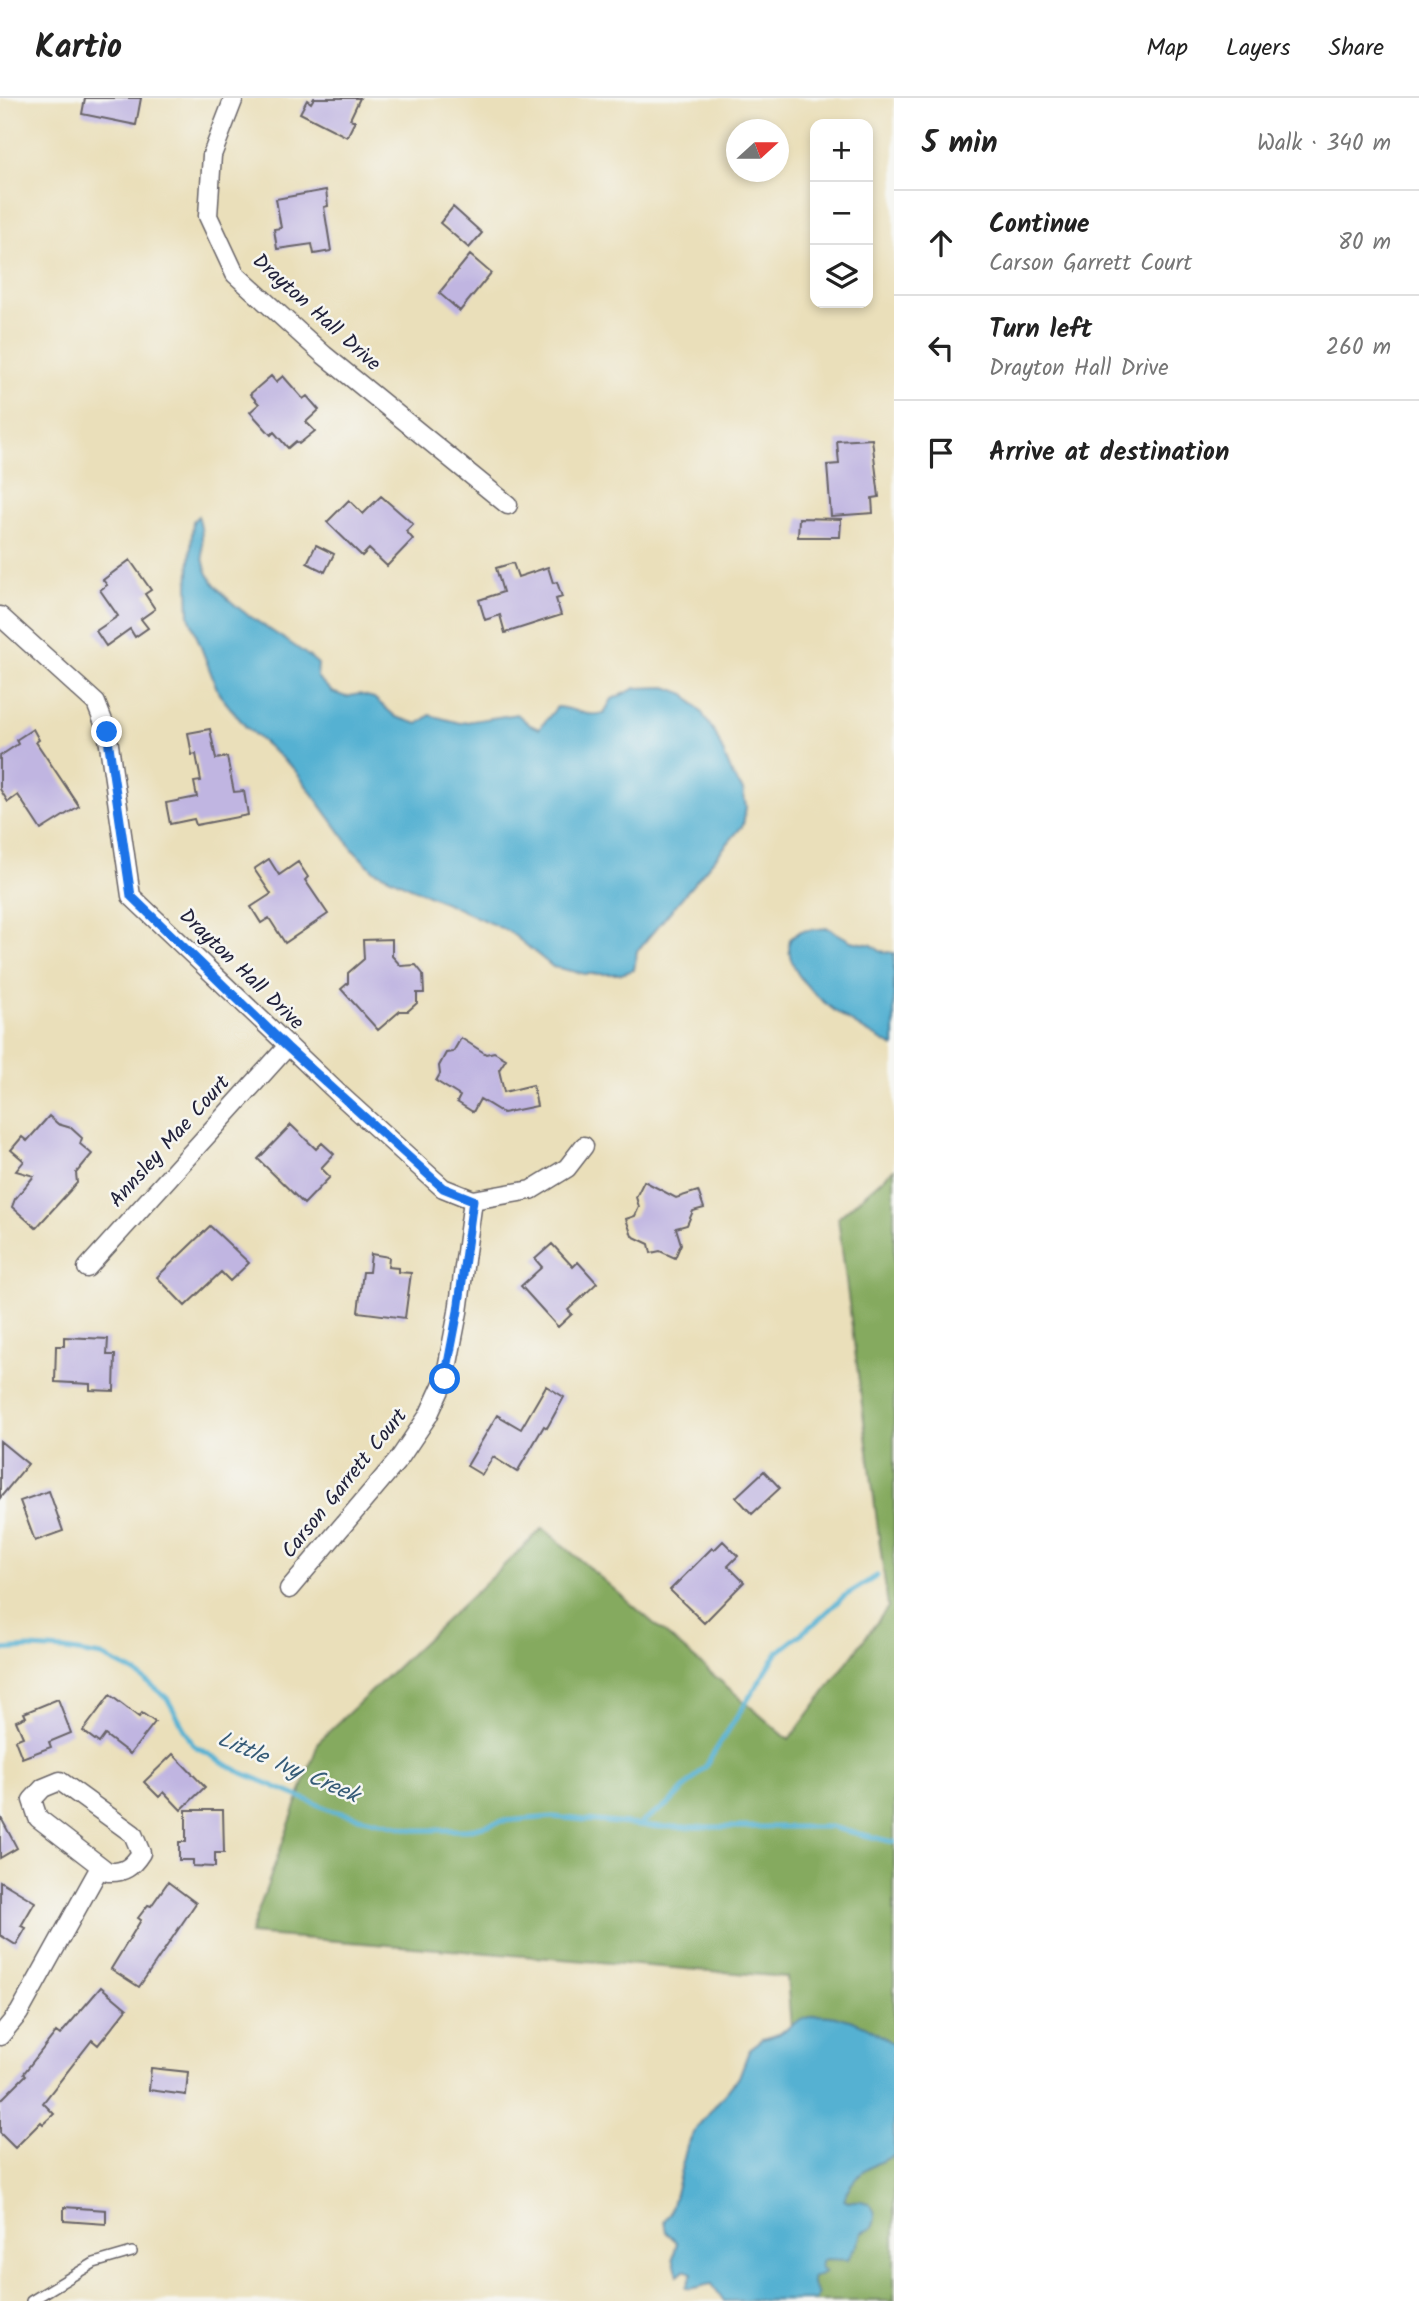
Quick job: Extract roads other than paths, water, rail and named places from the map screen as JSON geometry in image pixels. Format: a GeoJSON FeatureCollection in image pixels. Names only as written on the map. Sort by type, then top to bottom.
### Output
{"type":"FeatureCollection","features":[{"type":"Feature","properties":{"kind":"street","name":"Drayton Hall Drive"},"geometry":{"type":"LineString","coordinates":[[234,98],[212,155],[208,216],[235,274],[324,355],[508,505]]}},
{"type":"Feature","properties":{"kind":"street","name":"Drayton Hall Drive"},"geometry":{"type":"LineString","coordinates":[[0,616],[96,704],[107,732],[131,896],[287,1047],[443,1188],[473,1200]]}},
{"type":"Feature","properties":{"kind":"street","name":"Annsley Mae Court"},"geometry":{"type":"LineString","coordinates":[[87,1268],[287,1047]]}},
{"type":"Feature","properties":{"kind":"street"},"geometry":{"type":"LineString","coordinates":[[473,1200],[531,1190],[567,1167],[584,1146]]}},
{"type":"Feature","properties":{"kind":"street","name":"Carson Garrett Court"},"geometry":{"type":"LineString","coordinates":[[289,1589],[398,1459],[428,1416],[445,1379],[458,1311],[473,1200]]}},
{"type":"Feature","properties":{"kind":"street"},"geometry":{"type":"LineString","coordinates":[[60,1781],[133,1834],[141,1853],[134,1864],[121,1873],[108,1872],[100,1867],[38,1818],[32,1800],[43,1788],[60,1781]]}},
{"type":"Feature","properties":{"kind":"street"},"geometry":{"type":"LineString","coordinates":[[0,2036],[19,2013],[100,1867]]}},
{"type":"Feature","properties":{"kind":"lane"},"geometry":{"type":"LineString","coordinates":[[31,2301],[94,2263],[132,2252]]}},
{"type":"Feature","properties":{"kind":"water"},"geometry":{"type":"Polygon","coordinates":[[[198,516],[205,567],[230,601],[318,664],[317,677],[332,692],[346,697],[359,694],[374,698],[396,717],[418,724],[430,715],[460,723],[517,714],[539,729],[557,707],[586,714],[604,713],[612,699],[636,688],[666,687],[685,694],[702,713],[716,735],[733,776],[743,790],[746,807],[743,825],[637,951],[634,970],[621,974],[585,974],[553,967],[510,932],[373,870],[354,851],[294,769],[246,727],[219,694],[189,616],[188,585],[193,521],[198,516]]]}},
{"type":"Feature","properties":{"kind":"water"},"geometry":{"type":"Polygon","coordinates":[[[828,928],[851,941],[894,953],[894,1047],[826,1004],[797,973],[790,956],[790,939],[801,931],[828,928]]]}},
{"type":"Feature","properties":{"kind":"water"},"geometry":{"type":"Polygon","coordinates":[[[816,2015],[838,2017],[858,2023],[894,2045],[894,2156],[863,2172],[851,2184],[844,2200],[861,2201],[870,2206],[875,2215],[872,2228],[861,2233],[848,2260],[825,2259],[821,2262],[820,2267],[825,2272],[812,2278],[812,2285],[818,2294],[815,2300],[724,2301],[712,2284],[686,2288],[692,2273],[684,2270],[678,2275],[673,2258],[677,2242],[666,2232],[664,2221],[670,2213],[687,2146],[697,2127],[739,2077],[750,2048],[796,2022],[816,2015]]]}},
{"type":"Feature","properties":{"kind":"waterway"},"geometry":{"type":"LineString","coordinates":[[641,1823],[670,1803],[705,1767],[778,1652],[843,1597],[877,1576]]}},
{"type":"Feature","properties":{"kind":"waterway","name":"Little Ivy Creek"},"geometry":{"type":"LineString","coordinates":[[0,1650],[65,1650],[102,1656],[136,1673],[167,1698],[193,1745],[238,1771],[333,1811],[415,1830],[467,1830],[503,1821],[553,1817],[661,1827],[830,1827],[894,1842]]}}]}
